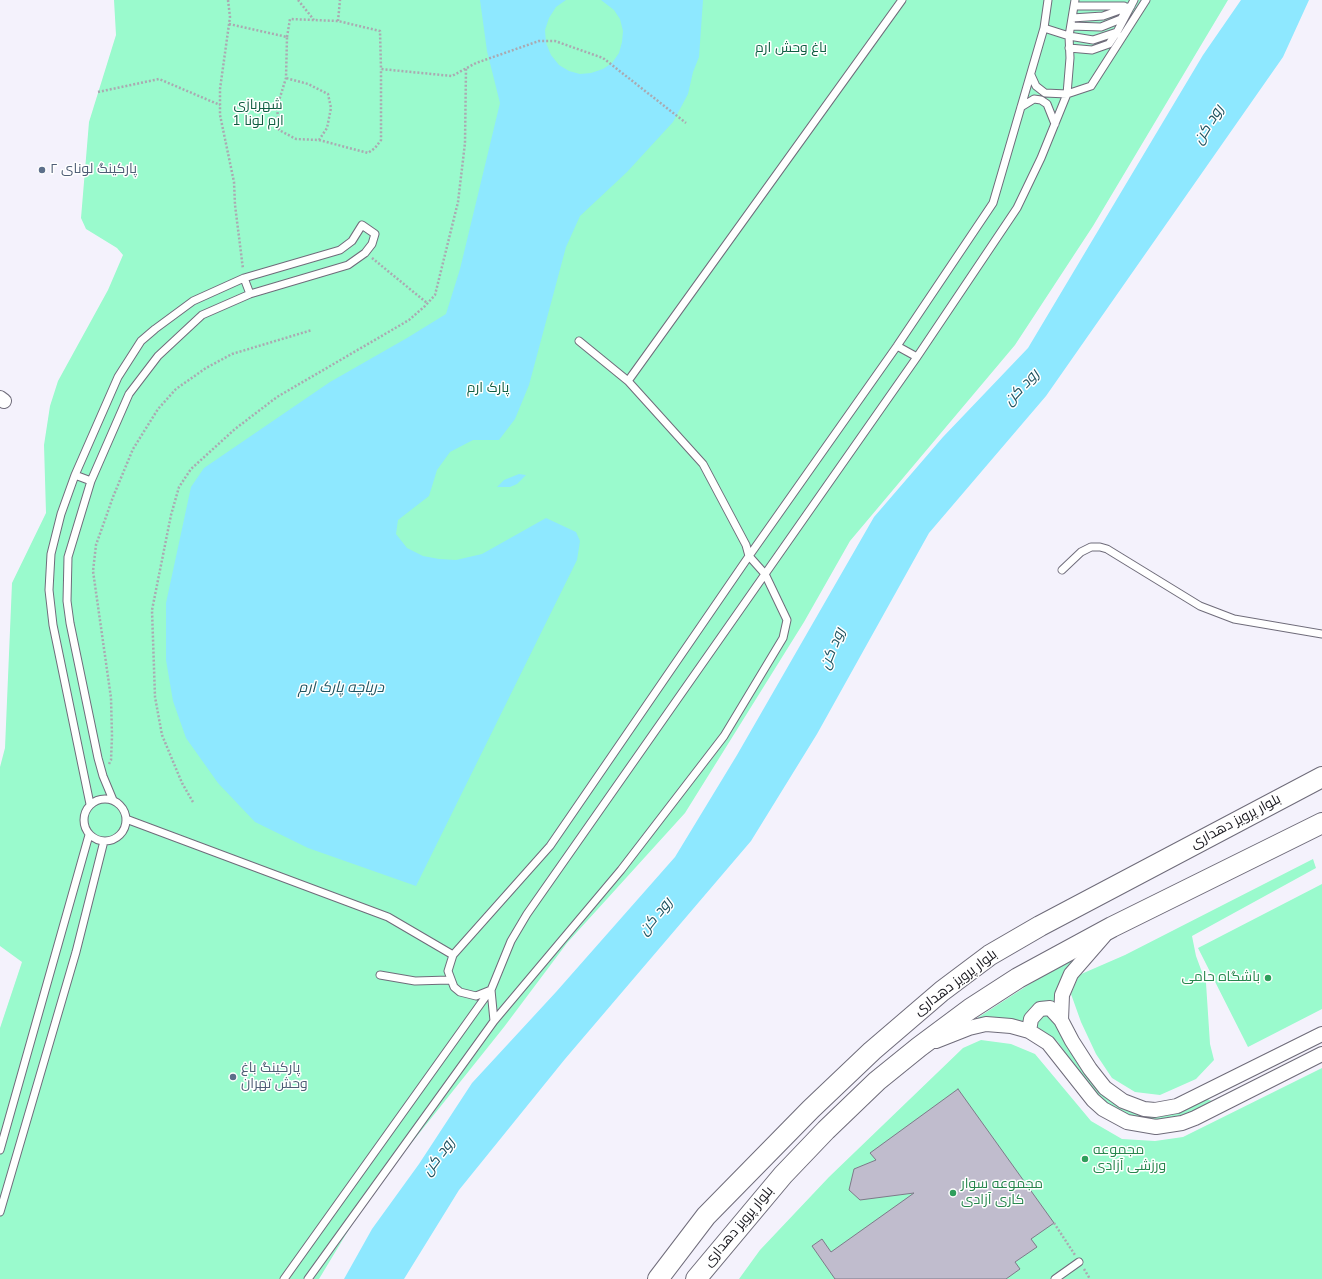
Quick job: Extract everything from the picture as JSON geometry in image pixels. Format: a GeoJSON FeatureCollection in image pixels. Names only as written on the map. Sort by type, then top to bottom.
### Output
{"type":"FeatureCollection","features":[{"type":"Feature","properties":{"kind":"main road","name":"بلوار پرویز دهداری"},"geometry":{"type":"LineString","coordinates":[[658,1279],[706,1216],[811,1109],[872,1051],[942,991],[990,956],[1040,926],[1322,777]]}},
{"type":"Feature","properties":{"kind":"main road","name":"بلوار پرویز دهداری"},"geometry":{"type":"LineString","coordinates":[[696,1279],[783,1174],[810,1147],[877,1081],[970,1009],[1018,978],[1112,927],[1322,824]]}},
{"type":"Feature","properties":{"kind":"street"},"geometry":{"type":"LineString","coordinates":[[1061,1020],[1062,995],[1071,974],[1112,927]]}},
{"type":"Feature","properties":{"kind":"street"},"geometry":{"type":"LineString","coordinates":[[1029,1031],[1031,1019],[1040,1009],[1050,1008],[1061,1020],[1072,1041],[1090,1069],[1105,1088],[1123,1101],[1144,1109],[1155,1110],[1177,1106],[1231,1090],[1322,1054]]}},
{"type":"Feature","properties":{"kind":"street"},"geometry":{"type":"LineString","coordinates":[[919,1047],[969,1028],[986,1024],[1011,1026],[1029,1031],[1040,1037],[1057,1052],[1080,1084],[1103,1109],[1116,1118],[1142,1126],[1162,1127],[1182,1123],[1231,1090],[1322,1034]]}},
{"type":"Feature","properties":{"kind":"lane"},"geometry":{"type":"LineString","coordinates":[[628,381],[902,0]]}},
{"type":"Feature","properties":{"kind":"lane"},"geometry":{"type":"LineString","coordinates":[[491,990],[476,996],[468,996],[460,992],[449,980],[448,971],[452,955],[550,846],[748,556],[897,346],[993,202],[1044,28],[1048,0]]}},
{"type":"Feature","properties":{"kind":"lane"},"geometry":{"type":"LineString","coordinates":[[1069,48],[1092,50],[1109,44],[1119,34],[1146,0]]}},
{"type":"Feature","properties":{"kind":"lane"},"geometry":{"type":"LineString","coordinates":[[284,1279],[491,990],[512,941],[528,914],[917,357],[1017,208],[1041,158],[1067,94],[1069,36],[1075,3],[1132,3]]}},
{"type":"Feature","properties":{"kind":"lane"},"geometry":{"type":"LineString","coordinates":[[1030,75],[1036,86],[1045,93],[1067,94],[1091,86],[1119,34],[1132,3]]}},
{"type":"Feature","properties":{"kind":"lane"},"geometry":{"type":"LineString","coordinates":[[1072,18],[1103,16],[1132,3]]}},
{"type":"Feature","properties":{"kind":"lane"},"geometry":{"type":"LineString","coordinates":[[1071,26],[1101,27],[1120,19],[1132,3]]}},
{"type":"Feature","properties":{"kind":"lane"},"geometry":{"type":"LineString","coordinates":[[1044,28],[1069,36],[1093,40],[1119,34]]}},
{"type":"Feature","properties":{"kind":"lane"},"geometry":{"type":"LineString","coordinates":[[1021,107],[1034,99],[1042,100],[1047,104],[1055,124]]}},
{"type":"Feature","properties":{"kind":"lane"},"geometry":{"type":"LineString","coordinates":[[90,804],[53,625],[49,590],[51,554],[61,514],[75,475],[118,377],[141,341],[193,301],[244,278],[340,250],[352,241],[362,225],[375,234],[372,244],[365,253],[348,265],[250,294],[202,315],[158,356],[129,394],[91,481],[68,557],[67,601],[85,699],[103,776],[113,800],[122,808],[126,819],[121,834],[113,839],[104,841],[98,840],[89,835],[83,822],[86,809],[90,804],[101,799],[113,800]]}},
{"type":"Feature","properties":{"kind":"lane"},"geometry":{"type":"LineString","coordinates":[[244,278],[250,294]]}},
{"type":"Feature","properties":{"kind":"lane"},"geometry":{"type":"LineString","coordinates":[[308,1279],[494,1020],[621,870],[724,736],[783,638],[787,620],[765,574],[748,556],[746,545],[703,464],[628,381],[579,341]]}},
{"type":"Feature","properties":{"kind":"lane"},"geometry":{"type":"LineString","coordinates":[[897,346],[917,357]]}},
{"type":"Feature","properties":{"kind":"lane"},"geometry":{"type":"LineString","coordinates":[[75,475],[91,481]]}},
{"type":"Feature","properties":{"kind":"lane"},"geometry":{"type":"LineString","coordinates":[[1062,570],[1082,552],[1091,547],[1100,547],[1107,549],[1200,606],[1234,619],[1322,634]]}},
{"type":"Feature","properties":{"kind":"lane"},"geometry":{"type":"LineString","coordinates":[[126,819],[388,917],[452,955]]}},
{"type":"Feature","properties":{"kind":"lane"},"geometry":{"type":"LineString","coordinates":[[0,1150],[89,835]]}},
{"type":"Feature","properties":{"kind":"lane"},"geometry":{"type":"LineString","coordinates":[[0,1212],[76,952],[104,841]]}},
{"type":"Feature","properties":{"kind":"lane"},"geometry":{"type":"LineString","coordinates":[[380,975],[416,980],[449,980]]}},
{"type":"Feature","properties":{"kind":"lane"},"geometry":{"type":"LineString","coordinates":[[491,990],[494,1020]]}},
{"type":"Feature","properties":{"kind":"lane"},"geometry":{"type":"LineString","coordinates":[[1055,1279],[1079,1262]]}},
{"type":"Feature","properties":{"kind":"path"},"geometry":{"type":"LineString","coordinates":[[228,0],[229,24],[220,89],[220,115],[234,182],[235,205],[244,278]]}},
{"type":"Feature","properties":{"kind":"path"},"geometry":{"type":"LineString","coordinates":[[298,0],[314,20]]}},
{"type":"Feature","properties":{"kind":"path"},"geometry":{"type":"LineString","coordinates":[[338,21],[340,0]]}},
{"type":"Feature","properties":{"kind":"path"},"geometry":{"type":"LineString","coordinates":[[290,19],[338,21],[380,31],[381,140],[376,148],[368,152],[319,140],[296,139],[280,130],[277,107],[286,78],[287,37],[290,19]]}},
{"type":"Feature","properties":{"kind":"path"},"geometry":{"type":"LineString","coordinates":[[229,24],[287,37]]}},
{"type":"Feature","properties":{"kind":"path"},"geometry":{"type":"LineString","coordinates":[[381,69],[452,76],[476,62],[539,41],[555,41],[602,58],[686,123]]}},
{"type":"Feature","properties":{"kind":"path"},"geometry":{"type":"LineString","coordinates":[[193,802],[182,783],[162,735],[155,697],[152,610],[171,516],[179,487],[191,469],[235,429],[277,397],[409,320],[435,295],[458,202],[465,143],[466,68]]}},
{"type":"Feature","properties":{"kind":"path"},"geometry":{"type":"LineString","coordinates":[[286,78],[308,84],[328,94],[331,108],[327,128],[319,140]]}},
{"type":"Feature","properties":{"kind":"path"},"geometry":{"type":"LineString","coordinates":[[98,92],[159,79],[220,105]]}},
{"type":"Feature","properties":{"kind":"path"},"geometry":{"type":"LineString","coordinates":[[365,253],[427,304]]}},
{"type":"Feature","properties":{"kind":"path"},"geometry":{"type":"LineString","coordinates":[[103,776],[111,760],[111,698],[93,571],[96,545],[113,497],[133,449],[158,409],[176,389],[206,368],[232,354],[312,330]]}},
{"type":"Feature","properties":{"kind":"path"},"geometry":{"type":"LineString","coordinates":[[1054,1222],[1090,1279]]}},
{"type":"Feature","properties":{"kind":"green space","name":"پارک ارم"},"geometry":{"type":"Polygon","coordinates":[[[114,0],[1228,0],[1093,226],[1015,345],[850,541],[804,622],[685,813],[567,943],[504,1027],[369,1196],[319,1279],[0,1279],[0,1028],[22,962],[0,946],[0,767],[5,748],[12,583],[46,513],[44,445],[50,406],[58,381],[108,290],[123,255],[117,248],[86,229],[81,218],[89,122],[116,35],[114,0]]]}},
{"type":"Feature","properties":{"kind":"green space"},"geometry":{"type":"Polygon","coordinates":[[[1313,859],[1316,868],[1192,936],[1196,956],[1206,983],[1210,1044],[1214,1060],[1196,1079],[1160,1095],[1135,1092],[1112,1078],[1096,1054],[1081,1022],[1071,994],[1079,975],[1125,955],[1313,859]]]}},
{"type":"Feature","properties":{"kind":"green space","name":"باشگاه حامی"},"geometry":{"type":"Polygon","coordinates":[[[1322,884],[1322,1009],[1248,1047],[1198,948],[1322,884]]]}},
{"type":"Feature","properties":{"kind":"green space"},"geometry":{"type":"Polygon","coordinates":[[[1082,955],[1056,1003],[1034,1006],[1028,1013],[1025,1024],[965,1026],[1036,980],[1082,955]]]}},
{"type":"Feature","properties":{"kind":"green space"},"geometry":{"type":"Polygon","coordinates":[[[1048,1011],[1102,1093],[1118,1106],[1135,1113],[1189,1108],[1207,1099],[1212,1101],[1208,1106],[1164,1123],[1120,1114],[1097,1096],[1057,1041],[1036,1026],[1035,1021],[1048,1011]]]}},
{"type":"Feature","properties":{"kind":"green space","name":"مجموعه ورزشی آزادی"},"geometry":{"type":"Polygon","coordinates":[[[981,1040],[1011,1044],[1035,1054],[1091,1121],[1122,1139],[1155,1141],[1183,1137],[1322,1068],[1322,1279],[739,1279],[760,1250],[829,1177],[963,1048],[981,1040]]]}},
{"type":"Feature","properties":{"kind":"water","name":"دریاچه پارک ارم"},"geometry":{"type":"Polygon","coordinates":[[[480,0],[566,0],[556,7],[549,18],[545,30],[546,43],[551,55],[559,65],[569,71],[580,74],[591,73],[603,69],[612,63],[619,53],[623,31],[620,19],[614,10],[601,0],[703,0],[699,57],[693,72],[688,94],[673,122],[627,172],[580,216],[566,247],[529,385],[515,419],[499,440],[473,440],[450,452],[437,470],[429,496],[398,520],[396,534],[407,548],[423,556],[439,559],[456,560],[482,554],[546,518],[576,532],[580,541],[577,560],[416,886],[308,848],[255,822],[218,783],[186,738],[173,701],[166,660],[166,603],[191,487],[204,468],[330,382],[446,314],[460,269],[500,103],[487,51],[480,0]]]}},
{"type":"Feature","properties":{"kind":"water","name":"رود کن"},"geometry":{"type":"Polygon","coordinates":[[[1241,0],[1309,0],[1283,57],[1046,396],[929,533],[817,734],[751,841],[565,1059],[459,1190],[404,1279],[344,1279],[372,1229],[419,1164],[472,1083],[556,992],[675,857],[737,755],[874,517],[943,437],[1028,348],[1203,55],[1241,0]]]}},
{"type":"Feature","properties":{"kind":"water"},"geometry":{"type":"Polygon","coordinates":[[[519,474],[526,475],[517,484],[510,487],[497,487],[504,480],[519,474]]]}},
{"type":"Feature","properties":{"kind":"building","name":"مجموعه سوار کاری آزادی"},"geometry":{"type":"Polygon","coordinates":[[[958,1089],[1054,1223],[1031,1239],[1037,1247],[1015,1262],[1020,1269],[1006,1279],[835,1279],[812,1246],[822,1239],[831,1252],[914,1193],[860,1200],[849,1190],[854,1169],[876,1160],[870,1153],[958,1089]]]}},
{"type":"Feature","properties":{"kind":"place","name":"پارکینگ لونای ۲"},"geometry":{"type":"Point","coordinates":[42,170]}},
{"type":"Feature","properties":{"kind":"place","name":"باشگاه حامی"},"geometry":{"type":"Point","coordinates":[1268,978]}},
{"type":"Feature","properties":{"kind":"place","name":"پارکینگ باغ وحش تهران"},"geometry":{"type":"Point","coordinates":[233,1077]}},
{"type":"Feature","properties":{"kind":"place","name":"مجموعه ورزشی آزادی"},"geometry":{"type":"Point","coordinates":[1085,1159]}},
{"type":"Feature","properties":{"kind":"place","name":"مجموعه سوار کاری آزادی"},"geometry":{"type":"Point","coordinates":[953,1193]}},
{"type":"Feature","properties":{"kind":"park label","name":"باغ وحش ارم"},"geometry":{"type":"Point","coordinates":[791,49]}},
{"type":"Feature","properties":{"kind":"park label","name":"شهربازی ارم لونا 1"},"geometry":{"type":"Point","coordinates":[258,114]}}]}
